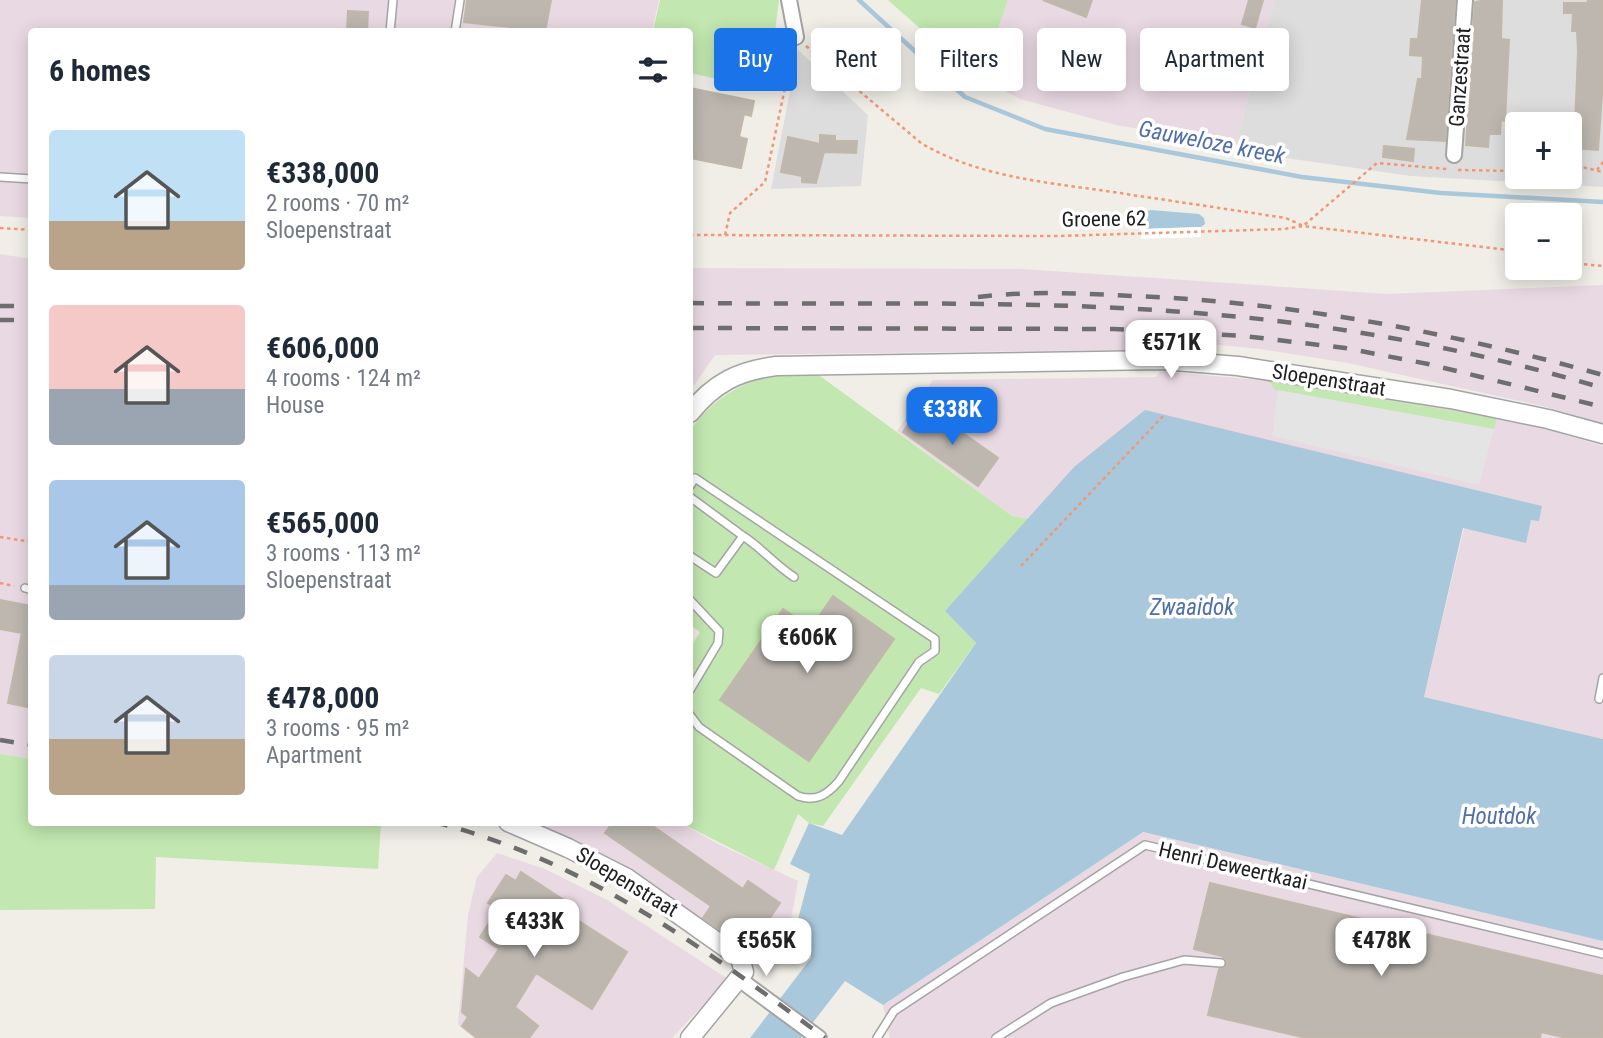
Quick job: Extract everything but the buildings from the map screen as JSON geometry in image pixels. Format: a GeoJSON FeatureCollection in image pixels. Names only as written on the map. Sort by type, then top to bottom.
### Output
{"type":"FeatureCollection","features":[{"type":"Feature","properties":{"kind":"street"},"geometry":{"type":"LineString","coordinates":[[789,0],[794,28]]}},
{"type":"Feature","properties":{"kind":"street","name":"Ganzestraat"},"geometry":{"type":"LineString","coordinates":[[1454,155],[1465,0]]}},
{"type":"Feature","properties":{"kind":"street","name":"Sloepenstraat"},"geometry":{"type":"LineString","coordinates":[[693,411],[715,387],[732,375],[776,366],[1162,360],[1238,366],[1451,399],[1548,419],[1603,434]]}},
{"type":"Feature","properties":{"kind":"street","name":"Sloepenstraat"},"geometry":{"type":"LineString","coordinates":[[517,826],[602,864],[654,894],[740,958],[744,972],[738,979]]}},
{"type":"Feature","properties":{"kind":"street"},"geometry":{"type":"LineString","coordinates":[[690,1038],[738,979],[818,1038]]}},
{"type":"Feature","properties":{"kind":"lane"},"geometry":{"type":"LineString","coordinates":[[390,28],[393,0]]}},
{"type":"Feature","properties":{"kind":"lane"},"geometry":{"type":"LineString","coordinates":[[456,28],[460,0]]}},
{"type":"Feature","properties":{"kind":"lane"},"geometry":{"type":"LineString","coordinates":[[0,177],[28,179]]}},
{"type":"Feature","properties":{"kind":"lane"},"geometry":{"type":"LineString","coordinates":[[693,481],[695,478],[935,639],[934,651],[919,662],[839,781],[827,794],[810,800],[798,796],[699,727],[693,719]]}},
{"type":"Feature","properties":{"kind":"lane"},"geometry":{"type":"LineString","coordinates":[[693,499],[766,551],[772,563],[794,577]]}},
{"type":"Feature","properties":{"kind":"lane"},"geometry":{"type":"LineString","coordinates":[[693,558],[716,573],[743,536]]}},
{"type":"Feature","properties":{"kind":"lane"},"geometry":{"type":"LineString","coordinates":[[693,603],[719,631],[718,643],[693,685]]}},
{"type":"Feature","properties":{"kind":"lane"},"geometry":{"type":"LineString","coordinates":[[1599,699],[1603,678]]}},
{"type":"Feature","properties":{"kind":"lane","name":"Henri Deweertkaai"},"geometry":{"type":"LineString","coordinates":[[877,1038],[894,1011],[1145,845],[1603,954]]}},
{"type":"Feature","properties":{"kind":"lane"},"geometry":{"type":"LineString","coordinates":[[996,1038],[1051,1003],[1123,977],[1184,960],[1221,963]]}},
{"type":"Feature","properties":{"kind":"path"},"geometry":{"type":"LineString","coordinates":[[797,38],[921,143],[942,155],[1004,174],[1286,218],[1303,226],[1376,164]]}},
{"type":"Feature","properties":{"kind":"path"},"geometry":{"type":"LineString","coordinates":[[725,235],[730,213],[765,182],[784,91]]}},
{"type":"Feature","properties":{"kind":"path"},"geometry":{"type":"LineString","coordinates":[[1596,171],[1603,162]]}},
{"type":"Feature","properties":{"kind":"path"},"geometry":{"type":"LineString","coordinates":[[1582,167],[1603,172]]}},
{"type":"Feature","properties":{"kind":"path","name":"Groene 62"},"geometry":{"type":"LineString","coordinates":[[693,235],[1141,234],[1303,226],[1505,250]]}},
{"type":"Feature","properties":{"kind":"path"},"geometry":{"type":"LineString","coordinates":[[0,228],[28,230]]}},
{"type":"Feature","properties":{"kind":"path"},"geometry":{"type":"LineString","coordinates":[[1582,264],[1603,266]]}},
{"type":"Feature","properties":{"kind":"path"},"geometry":{"type":"LineString","coordinates":[[1021,566],[1165,414]]}},
{"type":"Feature","properties":{"kind":"path"},"geometry":{"type":"LineString","coordinates":[[0,537],[28,541]]}},
{"type":"Feature","properties":{"kind":"path"},"geometry":{"type":"LineString","coordinates":[[0,583],[28,589]]}},
{"type":"Feature","properties":{"kind":"shaded area"},"geometry":{"type":"Polygon","coordinates":[[[0,0],[659,0],[653,28],[28,28],[28,218],[0,216],[0,0]]]}},
{"type":"Feature","properties":{"kind":"shaded area"},"geometry":{"type":"Polygon","coordinates":[[[1008,0],[1275,0],[1267,28],[1140,28],[1140,91],[1250,91],[1235,145],[1116,125],[1020,99],[1005,91],[1023,91],[1023,28],[998,28],[1008,0]]]}},
{"type":"Feature","properties":{"kind":"shaded area"},"geometry":{"type":"Polygon","coordinates":[[[1275,0],[1603,0],[1603,187],[1582,186],[1582,112],[1505,112],[1505,181],[1411,176],[1286,158],[1235,145],[1250,91],[1289,91],[1289,28],[1267,28],[1275,0]]]}},
{"type":"Feature","properties":{"kind":"shaded area"},"geometry":{"type":"Polygon","coordinates":[[[798,50],[811,62],[811,91],[842,91],[868,115],[861,186],[771,189],[790,91],[797,91],[798,50]]]}},
{"type":"Feature","properties":{"kind":"shaded area"},"geometry":{"type":"Polygon","coordinates":[[[0,254],[28,259],[28,759],[0,754],[0,254]]]}},
{"type":"Feature","properties":{"kind":"shaded area"},"geometry":{"type":"Polygon","coordinates":[[[693,268],[1022,269],[1387,294],[1603,285],[1603,423],[1546,407],[1348,363],[1260,349],[1156,339],[1127,350],[715,355],[693,387],[693,268]]]}},
{"type":"Feature","properties":{"kind":"shaded area"},"geometry":{"type":"Polygon","coordinates":[[[1160,371],[1269,381],[1449,408],[1538,427],[1603,446],[1603,739],[1424,697],[1464,528],[1504,498],[1074,467],[1031,519],[1012,516],[897,431],[933,380],[1156,377],[1160,371]]]}},
{"type":"Feature","properties":{"kind":"shaded area"},"geometry":{"type":"Polygon","coordinates":[[[1278,390],[1494,429],[1479,485],[1272,436],[1278,390]]]}},
{"type":"Feature","properties":{"kind":"shaded area"},"geometry":{"type":"Polygon","coordinates":[[[529,826],[686,826],[718,844],[798,881],[789,931],[766,962],[602,857],[529,826]]]}},
{"type":"Feature","properties":{"kind":"shaded area"},"geometry":{"type":"Polygon","coordinates":[[[1142,832],[1603,941],[1603,1038],[890,1038],[883,1005],[1142,832]]]}},
{"type":"Feature","properties":{"kind":"shaded area"},"geometry":{"type":"Polygon","coordinates":[[[497,853],[545,869],[607,900],[728,979],[672,1038],[474,1038],[458,1025],[468,915],[477,877],[497,853]]]}},
{"type":"Feature","properties":{"kind":"green space"},"geometry":{"type":"Polygon","coordinates":[[[660,0],[779,0],[776,28],[714,28],[714,78],[693,74],[693,28],[654,28],[660,0]]]}},
{"type":"Feature","properties":{"kind":"green space"},"geometry":{"type":"Polygon","coordinates":[[[888,0],[1008,0],[998,28],[920,28],[888,0]]]}},
{"type":"Feature","properties":{"kind":"green space"},"geometry":{"type":"Polygon","coordinates":[[[772,376],[820,376],[1012,516],[1031,519],[945,611],[976,643],[939,694],[921,688],[823,826],[809,823],[798,814],[774,870],[687,826],[693,826],[693,643],[700,632],[693,627],[693,426],[716,402],[759,379],[772,376]]]}},
{"type":"Feature","properties":{"kind":"green space"},"geometry":{"type":"Polygon","coordinates":[[[1269,381],[1497,418],[1494,429],[1275,390],[1269,381]]]}},
{"type":"Feature","properties":{"kind":"green space"},"geometry":{"type":"Polygon","coordinates":[[[0,754],[28,759],[28,826],[381,826],[378,869],[156,857],[155,909],[0,910],[0,754]]]}},
{"type":"Feature","properties":{"kind":"water"},"geometry":{"type":"Polygon","coordinates":[[[1151,210],[1199,214],[1204,218],[1205,224],[1201,227],[1141,229],[1139,226],[1142,212],[1151,210]]]}},
{"type":"Feature","properties":{"kind":"water","name":"Zwaaidok"},"geometry":{"type":"Polygon","coordinates":[[[1145,410],[1542,506],[1539,521],[1531,520],[1526,543],[1463,528],[1424,697],[1603,739],[1603,941],[1143,832],[883,1005],[845,981],[801,1038],[750,1038],[811,958],[811,953],[792,942],[810,874],[790,864],[809,823],[842,835],[976,643],[945,611],[1074,467],[1145,410]]]}},
{"type":"Feature","properties":{"kind":"pier"},"geometry":{"type":"Polygon","coordinates":[[[1201,227],[1201,237],[1141,239],[1141,229],[1201,227]]]}},
{"type":"Feature","properties":{"kind":"waterway","name":"Gauweloze kreek"},"geometry":{"type":"LineString","coordinates":[[859,0],[965,97],[1045,129],[1302,177],[1441,193],[1603,202]]}},
{"type":"Feature","properties":{"kind":"railway"},"geometry":{"type":"LineString","coordinates":[[978,297],[1074,293],[1192,299],[1311,312],[1487,345],[1603,375]]}},
{"type":"Feature","properties":{"kind":"railway"},"geometry":{"type":"LineString","coordinates":[[693,303],[1014,304],[1208,314],[1308,325],[1407,341],[1506,362],[1603,388]]}},
{"type":"Feature","properties":{"kind":"railway"},"geometry":{"type":"LineString","coordinates":[[0,306],[28,306]]}},
{"type":"Feature","properties":{"kind":"railway"},"geometry":{"type":"LineString","coordinates":[[0,320],[28,320]]}},
{"type":"Feature","properties":{"kind":"railway"},"geometry":{"type":"LineString","coordinates":[[693,328],[1114,329],[1244,336],[1345,348],[1428,364],[1603,407]]}},
{"type":"Feature","properties":{"kind":"railway"},"geometry":{"type":"LineString","coordinates":[[0,740],[28,744]]}},
{"type":"Feature","properties":{"kind":"railway"},"geometry":{"type":"LineString","coordinates":[[448,826],[489,838],[541,859],[640,910],[734,971],[825,1038]]}},
{"type":"Feature","properties":{"kind":"water label","name":"Houtdok"},"geometry":{"type":"Point","coordinates":[1499,816]}}]}
